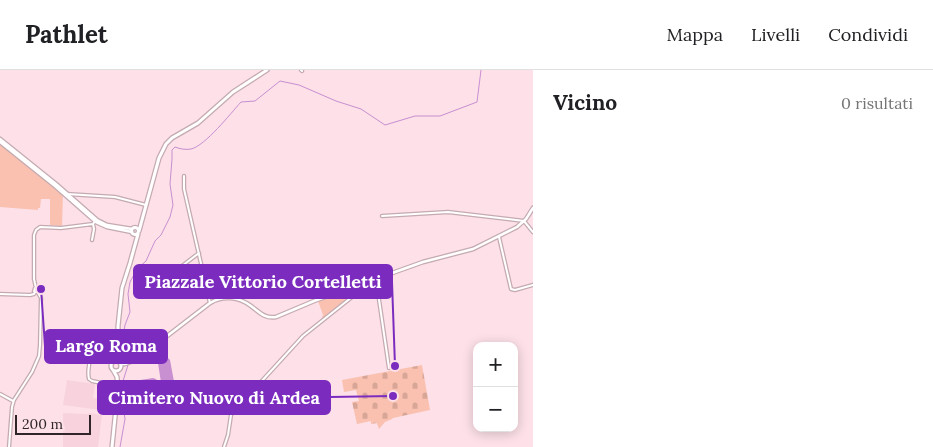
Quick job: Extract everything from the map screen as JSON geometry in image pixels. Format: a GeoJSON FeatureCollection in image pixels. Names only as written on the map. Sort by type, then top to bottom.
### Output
{"type":"FeatureCollection","features":[{"type":"Feature","properties":{"kind":"main road"},"geometry":{"type":"LineString","coordinates":[[112,447],[118,384],[111,366],[112,362],[116,361],[118,348],[122,288],[136,242],[135,231],[146,205],[161,152],[172,138],[198,123],[229,95],[267,70]]}},
{"type":"Feature","properties":{"kind":"main road"},"geometry":{"type":"LineString","coordinates":[[118,348],[122,364],[118,384]]}},
{"type":"Feature","properties":{"kind":"main road"},"geometry":{"type":"LineString","coordinates":[[116,361],[122,364]]}},
{"type":"Feature","properties":{"kind":"main road"},"geometry":{"type":"LineString","coordinates":[[113,370],[120,370]]}},
{"type":"Feature","properties":{"kind":"street"},"geometry":{"type":"LineString","coordinates":[[0,141],[101,222],[109,226],[135,231]]}},
{"type":"Feature","properties":{"kind":"street"},"geometry":{"type":"LineString","coordinates":[[184,176],[184,188],[210,303]]}},
{"type":"Feature","properties":{"kind":"street"},"geometry":{"type":"LineString","coordinates":[[67,194],[116,197],[146,205]]}},
{"type":"Feature","properties":{"kind":"street"},"geometry":{"type":"LineString","coordinates":[[67,194],[94,222],[107,227],[135,231]]}},
{"type":"Feature","properties":{"kind":"street"},"geometry":{"type":"LineString","coordinates":[[122,364],[132,362],[216,300],[234,298],[247,303],[265,316],[273,318],[280,316],[314,300],[430,260],[469,251],[516,228],[524,221],[533,208]]}},
{"type":"Feature","properties":{"kind":"street"},"geometry":{"type":"LineString","coordinates":[[382,216],[446,212],[524,221],[533,232]]}},
{"type":"Feature","properties":{"kind":"street"},"geometry":{"type":"LineString","coordinates":[[92,240],[94,222]]}},
{"type":"Feature","properties":{"kind":"street"},"geometry":{"type":"LineString","coordinates":[[9,447],[14,402],[39,356],[41,298],[36,290],[34,279],[34,234],[41,227],[66,227],[94,222]]}},
{"type":"Feature","properties":{"kind":"street"},"geometry":{"type":"LineString","coordinates":[[499,237],[511,288],[515,290],[533,286]]}},
{"type":"Feature","properties":{"kind":"street"},"geometry":{"type":"LineString","coordinates":[[182,266],[199,253]]}},
{"type":"Feature","properties":{"kind":"street"},"geometry":{"type":"LineString","coordinates":[[376,279],[389,368]]}},
{"type":"Feature","properties":{"kind":"street"},"geometry":{"type":"LineString","coordinates":[[224,447],[231,415],[244,398],[303,336],[352,297],[353,287]]}},
{"type":"Feature","properties":{"kind":"street"},"geometry":{"type":"LineString","coordinates":[[0,294],[31,295],[36,290]]}},
{"type":"Feature","properties":{"kind":"street"},"geometry":{"type":"LineString","coordinates":[[111,385],[92,382],[88,378],[92,353],[96,348],[118,348]]}},
{"type":"Feature","properties":{"kind":"street"},"geometry":{"type":"LineString","coordinates":[[0,394],[14,402]]}},
{"type":"Feature","properties":{"kind":"shaded area"},"geometry":{"type":"Polygon","coordinates":[[[168,358],[175,387],[173,390],[165,391],[162,389],[158,363],[160,360],[168,358]]]}},
{"type":"Feature","properties":{"kind":"shaded area"},"geometry":{"type":"Polygon","coordinates":[[[153,378],[157,382],[157,393],[132,395],[134,381],[153,378]]]}},
{"type":"Feature","properties":{"kind":"shaded area"},"geometry":{"type":"Polygon","coordinates":[[[67,380],[95,384],[93,398],[101,399],[100,410],[63,405],[67,380]]]}},
{"type":"Feature","properties":{"kind":"shaded area"},"geometry":{"type":"Polygon","coordinates":[[[63,413],[102,415],[98,447],[63,447],[63,413]]]}},
{"type":"Feature","properties":{"kind":"green space"},"geometry":{"type":"Polygon","coordinates":[[[0,143],[63,194],[62,226],[50,225],[50,199],[41,199],[38,210],[0,207],[0,143]]]}},
{"type":"Feature","properties":{"kind":"green space"},"geometry":{"type":"Polygon","coordinates":[[[351,290],[349,297],[322,317],[318,301],[351,290]]]}},
{"type":"Feature","properties":{"kind":"green space"},"geometry":{"type":"Polygon","coordinates":[[[422,365],[430,410],[393,418],[385,422],[379,429],[377,423],[371,424],[371,421],[357,424],[352,402],[359,401],[356,390],[344,392],[342,380],[422,365]]]}},
{"type":"Feature","properties":{"kind":"waterway"},"geometry":{"type":"LineString","coordinates":[[127,361],[122,342],[130,312],[128,294],[130,282],[137,269],[146,261],[155,241],[161,235],[170,217],[173,205],[170,184],[172,150],[175,147],[181,149],[197,147],[218,128],[241,102],[255,101],[280,81],[299,85],[336,101],[361,109],[385,125],[415,116],[440,116],[477,102],[481,70]]}},
{"type":"Feature","properties":{"kind":"waterway"},"geometry":{"type":"LineString","coordinates":[[120,447],[125,419],[123,381],[128,365]]}},
{"type":"Feature","properties":{"kind":"place","name":"Largo Roma"},"geometry":{"type":"Point","coordinates":[41,289]}},
{"type":"Feature","properties":{"kind":"place","name":"Piazzale Vittorio Cortelletti"},"geometry":{"type":"Point","coordinates":[395,366]}},
{"type":"Feature","properties":{"kind":"place","name":"Cimitero Nuovo di Ardea"},"geometry":{"type":"Point","coordinates":[393,396]}}]}
